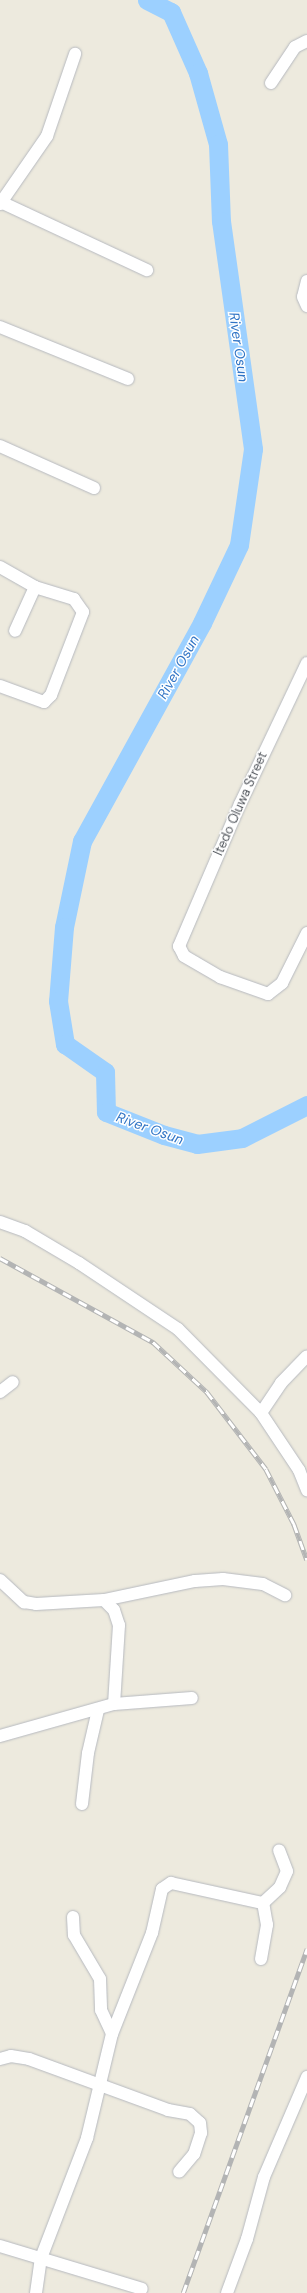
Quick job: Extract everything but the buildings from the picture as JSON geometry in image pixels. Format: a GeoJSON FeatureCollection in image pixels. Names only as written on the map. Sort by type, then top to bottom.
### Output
{"type":"FeatureCollection","features":[{"type":"Feature","properties":{"kind":"street"},"geometry":{"type":"LineString","coordinates":[[271,82],[295,47],[307,41]]}},
{"type":"Feature","properties":{"kind":"street"},"geometry":{"type":"LineString","coordinates":[[75,54],[47,136],[1,203],[147,270]]}},
{"type":"Feature","properties":{"kind":"street"},"geometry":{"type":"LineString","coordinates":[[307,281],[303,297],[307,306]]}},
{"type":"Feature","properties":{"kind":"street"},"geometry":{"type":"LineString","coordinates":[[0,327],[128,380]]}},
{"type":"Feature","properties":{"kind":"street"},"geometry":{"type":"LineString","coordinates":[[0,446],[94,488]]}},
{"type":"Feature","properties":{"kind":"street"},"geometry":{"type":"LineString","coordinates":[[0,567],[35,586],[74,599],[83,612],[52,695],[44,702],[0,686]]}},
{"type":"Feature","properties":{"kind":"street"},"geometry":{"type":"LineString","coordinates":[[15,632],[35,586]]}},
{"type":"Feature","properties":{"kind":"street","name":"Itedo Oluwa Street"},"geometry":{"type":"LineString","coordinates":[[307,663],[240,804],[179,946],[184,956],[220,977],[268,994],[282,983],[307,933]]}},
{"type":"Feature","properties":{"kind":"street"},"geometry":{"type":"LineString","coordinates":[[0,1222],[25,1231],[72,1259],[178,1329],[261,1413],[299,1470],[307,1490]]}},
{"type":"Feature","properties":{"kind":"street"},"geometry":{"type":"LineString","coordinates":[[261,1413],[281,1383],[307,1356]]}},
{"type":"Feature","properties":{"kind":"street"},"geometry":{"type":"LineString","coordinates":[[0,1392],[13,1382]]}},
{"type":"Feature","properties":{"kind":"street"},"geometry":{"type":"LineString","coordinates":[[0,1580],[24,1602],[104,1600],[195,1581],[223,1579],[263,1584],[285,1595]]}},
{"type":"Feature","properties":{"kind":"street"},"geometry":{"type":"LineString","coordinates":[[104,1600],[114,1610],[119,1625],[114,1704]]}},
{"type":"Feature","properties":{"kind":"street"},"geometry":{"type":"LineString","coordinates":[[0,1736],[98,1710],[114,1704],[192,1698]]}},
{"type":"Feature","properties":{"kind":"street"},"geometry":{"type":"LineString","coordinates":[[82,1804],[88,1753],[98,1710]]}},
{"type":"Feature","properties":{"kind":"street"},"geometry":{"type":"LineString","coordinates":[[263,1903],[280,1887],[287,1871],[279,1850]]}},
{"type":"Feature","properties":{"kind":"street"},"geometry":{"type":"LineString","coordinates":[[36,2293],[41,2258],[87,2138],[97,2084],[112,2034],[152,1933],[166,1885],[263,1903]]}},
{"type":"Feature","properties":{"kind":"street"},"geometry":{"type":"LineString","coordinates":[[261,1959],[267,1924],[263,1903]]}},
{"type":"Feature","properties":{"kind":"street"},"geometry":{"type":"LineString","coordinates":[[73,1917],[74,1934],[100,1979],[101,2010],[112,2034]]}},
{"type":"Feature","properties":{"kind":"street"},"geometry":{"type":"LineString","coordinates":[[0,2059],[11,2056],[29,2059],[97,2084],[190,2114],[200,2123],[199,2143],[179,2172]]}},
{"type":"Feature","properties":{"kind":"street"},"geometry":{"type":"LineString","coordinates":[[227,2293],[247,2240],[264,2177],[307,2077]]}},
{"type":"Feature","properties":{"kind":"street"},"geometry":{"type":"LineString","coordinates":[[0,2246],[142,2289]]}},
{"type":"Feature","properties":{"kind":"waterway","name":"River Osun"},"geometry":{"type":"LineString","coordinates":[[147,0],[171,12],[198,73],[218,144],[221,221],[253,449],[239,545],[202,623],[82,841],[64,927],[58,1001],[65,1044],[105,1072],[106,1112],[164,1135],[197,1144],[242,1138],[307,1105]]}},
{"type":"Feature","properties":{"kind":"railway"},"geometry":{"type":"LineString","coordinates":[[0,1258],[153,1342],[207,1392],[266,1469],[294,1524],[307,1560]]}},
{"type":"Feature","properties":{"kind":"railway"},"geometry":{"type":"LineString","coordinates":[[183,2293],[307,1949]]}}]}
